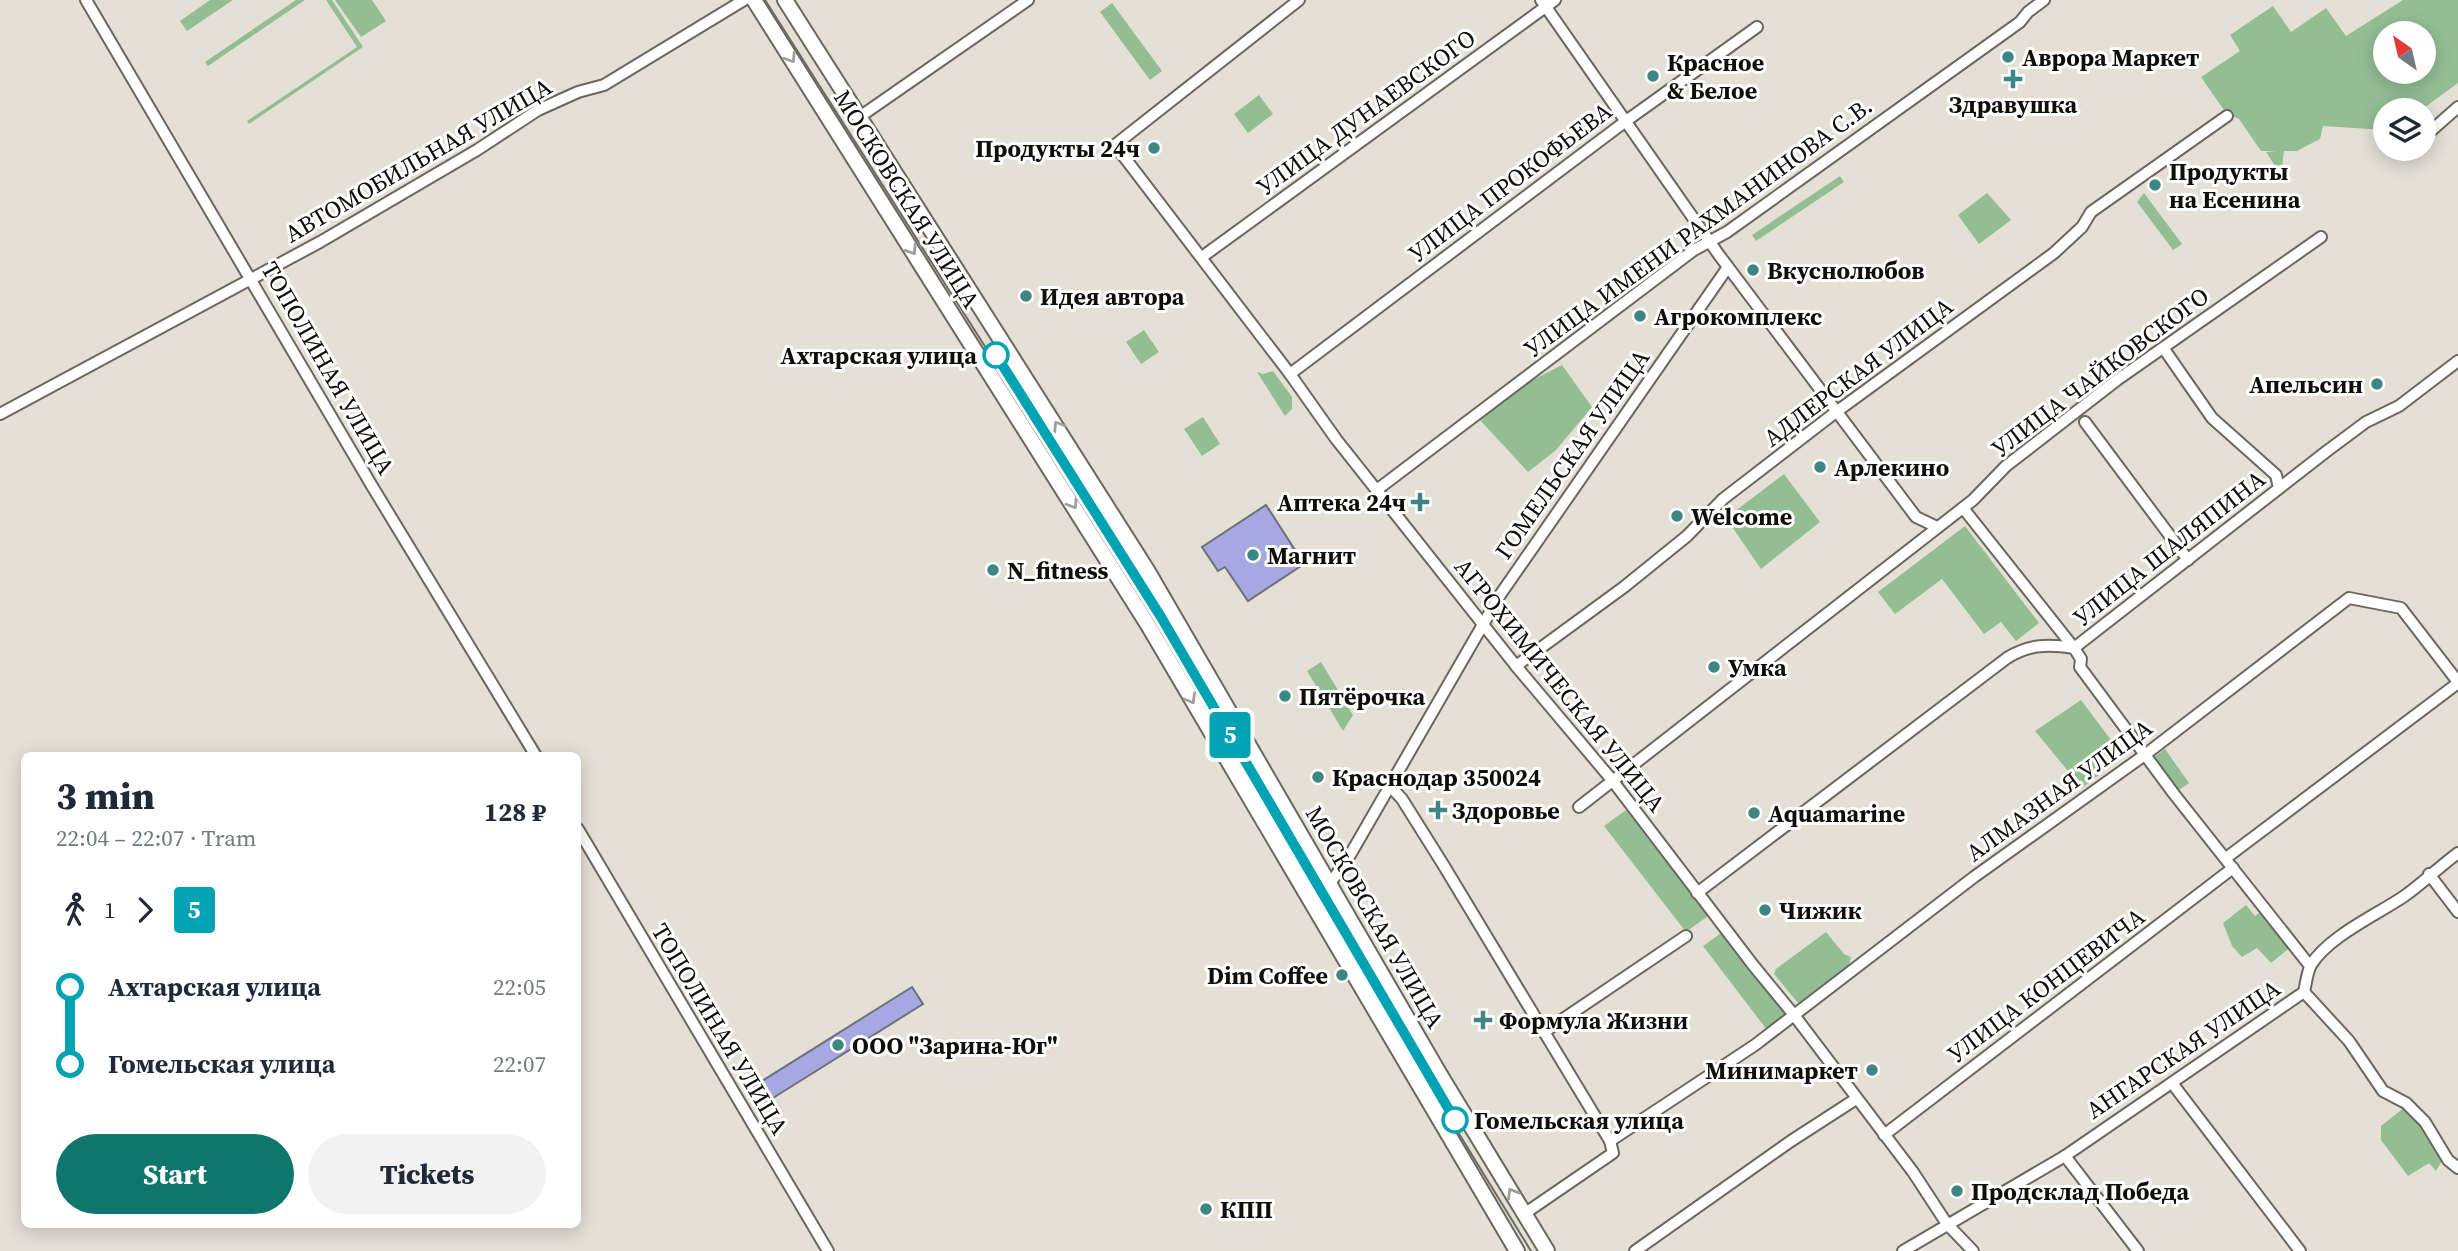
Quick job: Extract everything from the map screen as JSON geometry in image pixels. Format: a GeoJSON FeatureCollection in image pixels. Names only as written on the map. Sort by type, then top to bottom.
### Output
{"type":"FeatureCollection","features":[{"type":"Feature","properties":{"kind":"street","name":"ТОПОЛИНАЯ УЛИЦА"},"geometry":{"type":"LineString","coordinates":[[86,0],[372,486],[534,752]]}},
{"type":"Feature","properties":{"kind":"street","name":"АВТОМОБИЛЬНАЯ УЛИЦА"},"geometry":{"type":"LineString","coordinates":[[0,414],[252,280],[477,150],[538,110],[578,92],[604,85],[744,0]]}},
{"type":"Feature","properties":{"kind":"street","name":"МОСКОВСКАЯ УЛИЦА"},"geometry":{"type":"LineString","coordinates":[[754,0],[1147,625],[1517,1251]]}},
{"type":"Feature","properties":{"kind":"street","name":"МОСКОВСКАЯ УЛИЦА"},"geometry":{"type":"LineString","coordinates":[[785,0],[1122,528],[1329,886],[1547,1251]]}},
{"type":"Feature","properties":{"kind":"street"},"geometry":{"type":"LineString","coordinates":[[858,118],[1028,0]]}},
{"type":"Feature","properties":{"kind":"street","name":"АГРОХИМИЧЕСКАЯ УЛИЦА"},"geometry":{"type":"LineString","coordinates":[[1298,0],[1115,145],[1290,374],[1336,439],[1516,666],[1612,780],[1794,1015],[1947,1224],[1973,1251]]}},
{"type":"Feature","properties":{"kind":"street","name":"УЛИЦА ИМЕНИ РАХМАНИНОВА С.В."},"geometry":{"type":"LineString","coordinates":[[1378,489],[1709,240],[1727,232],[1785,191],[2020,22],[2044,0]]}},
{"type":"Feature","properties":{"kind":"street"},"geometry":{"type":"LineString","coordinates":[[1547,2],[1728,267],[1916,517],[1937,527]]}},
{"type":"Feature","properties":{"kind":"street","name":"УЛИЦА ДУНАЕВСКОГО"},"geometry":{"type":"LineString","coordinates":[[1202,257],[1547,2]]}},
{"type":"Feature","properties":{"kind":"street"},"geometry":{"type":"LineString","coordinates":[[776,35],[779,26],[784,22],[797,20]]}},
{"type":"Feature","properties":{"kind":"street","name":"УЛИЦА ПРОКОФЬЕВА"},"geometry":{"type":"LineString","coordinates":[[1290,374],[1626,121],[1757,27]]}},
{"type":"Feature","properties":{"kind":"street"},"geometry":{"type":"LineString","coordinates":[[2436,126],[2458,107]]}},
{"type":"Feature","properties":{"kind":"street","name":"АДЛЕРСКАЯ УЛИЦА"},"geometry":{"type":"LineString","coordinates":[[1516,666],[1624,587],[1687,536],[1723,499],[1836,412],[2054,253],[2082,227],[2091,212],[2227,116]]}},
{"type":"Feature","properties":{"kind":"street","name":"УЛИЦА ЧАЙКОВСКОГО"},"geometry":{"type":"LineString","coordinates":[[1579,807],[1963,508],[2006,466],[2117,380],[2320,237]]}},
{"type":"Feature","properties":{"kind":"street","name":"ГОМЕЛЬСКАЯ УЛИЦА"},"geometry":{"type":"LineString","coordinates":[[1329,886],[1483,623],[1543,532],[1728,267]]}},
{"type":"Feature","properties":{"kind":"street"},"geometry":{"type":"LineString","coordinates":[[2164,349],[2212,418],[2276,475],[2279,488]]}},
{"type":"Feature","properties":{"kind":"street","name":"УЛИЦА ШАЛЯПИНА"},"geometry":{"type":"LineString","coordinates":[[1697,893],[2007,658],[2021,649],[2034,646],[2052,644],[2074,648],[2366,422],[2399,406],[2458,361]]}},
{"type":"Feature","properties":{"kind":"street"},"geometry":{"type":"LineString","coordinates":[[2085,422],[2188,559]]}},
{"type":"Feature","properties":{"kind":"street"},"geometry":{"type":"LineString","coordinates":[[1963,508],[2074,648],[2081,659],[2080,667],[2174,794],[2310,966],[2331,945],[2380,909],[2411,891],[2458,853]]}},
{"type":"Feature","properties":{"kind":"street","name":"АЛМАЗНАЯ УЛИЦА"},"geometry":{"type":"LineString","coordinates":[[1610,1141],[1755,1045],[1974,877],[2146,754],[2349,598],[2401,608],[2458,683]]}},
{"type":"Feature","properties":{"kind":"street"},"geometry":{"type":"LineString","coordinates":[[2225,858],[2458,683]]}},
{"type":"Feature","properties":{"kind":"street"},"geometry":{"type":"LineString","coordinates":[[1390,785],[1402,799],[1444,866],[1610,1141],[1613,1153],[1524,1214]]}},
{"type":"Feature","properties":{"kind":"street","name":"ТОПОЛИНАЯ УЛИЦА"},"geometry":{"type":"LineString","coordinates":[[581,834],[828,1251]]}},
{"type":"Feature","properties":{"kind":"street","name":"УЛИЦА КОНЦЕВИЧА"},"geometry":{"type":"LineString","coordinates":[[1884,1135],[2233,868]]}},
{"type":"Feature","properties":{"kind":"street"},"geometry":{"type":"LineString","coordinates":[[2429,874],[2458,912]]}},
{"type":"Feature","properties":{"kind":"street"},"geometry":{"type":"LineString","coordinates":[[1544,1032],[1686,936]]}},
{"type":"Feature","properties":{"kind":"street","name":"АНГАРСКАЯ УЛИЦА"},"geometry":{"type":"LineString","coordinates":[[1903,1251],[2064,1156],[2304,992],[2310,966]]}},
{"type":"Feature","properties":{"kind":"street"},"geometry":{"type":"LineString","coordinates":[[2304,992],[2349,1041],[2383,1091],[2406,1103],[2425,1122],[2448,1160],[2458,1168]]}},
{"type":"Feature","properties":{"kind":"street"},"geometry":{"type":"LineString","coordinates":[[2172,1083],[2300,1251]]}},
{"type":"Feature","properties":{"kind":"street"},"geometry":{"type":"LineString","coordinates":[[1635,1251],[1791,1141],[1856,1099]]}},
{"type":"Feature","properties":{"kind":"street"},"geometry":{"type":"LineString","coordinates":[[2064,1156],[2138,1251]]}},
{"type":"Feature","properties":{"kind":"green space"},"geometry":{"type":"Polygon","coordinates":[[[210,0],[233,0],[187,31],[180,21],[210,0]]]}},
{"type":"Feature","properties":{"kind":"green space"},"geometry":{"type":"Polygon","coordinates":[[[296,0],[305,0],[208,66],[205,62],[296,0]]]}},
{"type":"Feature","properties":{"kind":"green space"},"geometry":{"type":"Polygon","coordinates":[[[326,0],[332,0],[363,47],[249,124],[247,121],[357,47],[326,0]]]}},
{"type":"Feature","properties":{"kind":"green space"},"geometry":{"type":"Polygon","coordinates":[[[335,0],[372,0],[386,21],[361,37],[335,0]]]}},
{"type":"Feature","properties":{"kind":"green space"},"geometry":{"type":"Polygon","coordinates":[[[2403,0],[2458,0],[2458,83],[2436,99],[2373,98],[2373,129],[2323,126],[2320,139],[2297,151],[2284,151],[2281,175],[2266,152],[2276,151],[2261,151],[2239,119],[2226,113],[2201,77],[2240,51],[2230,35],[2273,6],[2291,32],[2326,8],[2346,36],[2403,0]]]}},
{"type":"Feature","properties":{"kind":"green space"},"geometry":{"type":"Polygon","coordinates":[[[1112,3],[1162,71],[1150,80],[1100,12],[1112,3]]]}},
{"type":"Feature","properties":{"kind":"green space"},"geometry":{"type":"Polygon","coordinates":[[[1259,95],[1273,114],[1248,133],[1234,114],[1259,95]]]}},
{"type":"Feature","properties":{"kind":"green space"},"geometry":{"type":"Polygon","coordinates":[[[1840,176],[1844,182],[1756,241],[1752,235],[1840,176]]]}},
{"type":"Feature","properties":{"kind":"green space"},"geometry":{"type":"Polygon","coordinates":[[[1987,193],[2011,220],[1979,244],[1958,215],[1987,193]]]}},
{"type":"Feature","properties":{"kind":"green space"},"geometry":{"type":"Polygon","coordinates":[[[2144,193],[2182,244],[2173,250],[2137,202],[2144,193]]]}},
{"type":"Feature","properties":{"kind":"green space"},"geometry":{"type":"Polygon","coordinates":[[[1144,330],[1159,352],[1141,364],[1126,342],[1144,330]]]}},
{"type":"Feature","properties":{"kind":"green space"},"geometry":{"type":"Polygon","coordinates":[[[1562,365],[1592,407],[1556,450],[1528,472],[1479,419],[1523,385],[1562,365]]]}},
{"type":"Feature","properties":{"kind":"green space"},"geometry":{"type":"Polygon","coordinates":[[[1273,371],[1292,397],[1292,409],[1285,416],[1257,372],[1263,374],[1273,371]]]}},
{"type":"Feature","properties":{"kind":"green space"},"geometry":{"type":"Polygon","coordinates":[[[1203,417],[1220,444],[1202,456],[1184,429],[1203,417]]]}},
{"type":"Feature","properties":{"kind":"green space"},"geometry":{"type":"Polygon","coordinates":[[[1784,474],[1820,522],[1761,569],[1726,518],[1784,474]]]}},
{"type":"Feature","properties":{"kind":"green space"},"geometry":{"type":"Polygon","coordinates":[[[1965,526],[2039,623],[2016,641],[2001,622],[1984,634],[1942,579],[1895,614],[1878,592],[1965,526]]]}},
{"type":"Feature","properties":{"kind":"green space"},"geometry":{"type":"Polygon","coordinates":[[[1321,662],[1353,715],[1343,731],[1307,671],[1321,662]]]}},
{"type":"Feature","properties":{"kind":"green space"},"geometry":{"type":"Polygon","coordinates":[[[2081,700],[2123,756],[2082,788],[2035,731],[2081,700]]]}},
{"type":"Feature","properties":{"kind":"green space"},"geometry":{"type":"Polygon","coordinates":[[[2165,749],[2189,783],[2179,790],[2152,759],[2165,749]]]}},
{"type":"Feature","properties":{"kind":"green space"},"geometry":{"type":"Polygon","coordinates":[[[1626,810],[1708,916],[1686,932],[1604,826],[1626,810]]]}},
{"type":"Feature","properties":{"kind":"green space"},"geometry":{"type":"Polygon","coordinates":[[[2246,905],[2255,916],[2264,909],[2292,946],[2271,963],[2257,948],[2242,957],[2232,946],[2223,923],[2246,905]]]}},
{"type":"Feature","properties":{"kind":"green space"},"geometry":{"type":"Polygon","coordinates":[[[1724,931],[1787,1016],[1767,1030],[1703,946],[1724,931]]]}},
{"type":"Feature","properties":{"kind":"green space"},"geometry":{"type":"Polygon","coordinates":[[[1826,932],[1844,954],[1851,957],[1846,976],[1810,1001],[1798,1003],[1774,974],[1776,969],[1826,932]]]}},
{"type":"Feature","properties":{"kind":"green space"},"geometry":{"type":"Polygon","coordinates":[[[2405,1107],[2425,1126],[2443,1159],[2436,1171],[2429,1163],[2408,1176],[2381,1140],[2381,1126],[2405,1107]]]}},
{"type":"Feature","properties":{"kind":"building","name":"Магнит"},"geometry":{"type":"Polygon","coordinates":[[[1266,505],[1304,564],[1248,601],[1225,567],[1218,571],[1202,547],[1266,505]]]}},
{"type":"Feature","properties":{"kind":"building","name":"ООО \"Зарина-Юг\""},"geometry":{"type":"Polygon","coordinates":[[[912,987],[923,1004],[765,1103],[754,1086],[912,987]]]}},
{"type":"Feature","properties":{"kind":"tram line"},"geometry":{"type":"LineString","coordinates":[[765,0],[1158,619],[1437,1098],[1531,1251]]}},
{"type":"Feature","properties":{"kind":"tram line","name":"5"},"geometry":{"type":"LineString","coordinates":[[996,355],[1161,617],[1455,1120]]}},
{"type":"Feature","properties":{"kind":"place","name":"Аврора Маркет"},"geometry":{"type":"Point","coordinates":[2008,57]}},
{"type":"Feature","properties":{"kind":"place","name":"Красное & Белое"},"geometry":{"type":"Point","coordinates":[1653,76]}},
{"type":"Feature","properties":{"kind":"place","name":"Здравушка"},"geometry":{"type":"Point","coordinates":[2013,79]}},
{"type":"Feature","properties":{"kind":"place","name":"Продукты 24ч"},"geometry":{"type":"Point","coordinates":[1154,148]}},
{"type":"Feature","properties":{"kind":"place","name":"Продукты на Есенина"},"geometry":{"type":"Point","coordinates":[2155,185]}},
{"type":"Feature","properties":{"kind":"place","name":"Вкуснолюбов"},"geometry":{"type":"Point","coordinates":[1753,270]}},
{"type":"Feature","properties":{"kind":"place","name":"Идея автора"},"geometry":{"type":"Point","coordinates":[1026,296]}},
{"type":"Feature","properties":{"kind":"place","name":"Агрокомплекс"},"geometry":{"type":"Point","coordinates":[1640,316]}},
{"type":"Feature","properties":{"kind":"place","name":"Ахтарская улица"},"geometry":{"type":"Point","coordinates":[996,355]}},
{"type":"Feature","properties":{"kind":"place","name":"Апельсин"},"geometry":{"type":"Point","coordinates":[2377,384]}},
{"type":"Feature","properties":{"kind":"place","name":"Арлекино"},"geometry":{"type":"Point","coordinates":[1820,467]}},
{"type":"Feature","properties":{"kind":"place","name":"Аптека 24ч"},"geometry":{"type":"Point","coordinates":[1420,502]}},
{"type":"Feature","properties":{"kind":"place","name":"Welcome"},"geometry":{"type":"Point","coordinates":[1677,516]}},
{"type":"Feature","properties":{"kind":"place","name":"Магнит"},"geometry":{"type":"Point","coordinates":[1253,555]}},
{"type":"Feature","properties":{"kind":"place","name":"N_fitness"},"geometry":{"type":"Point","coordinates":[993,570]}},
{"type":"Feature","properties":{"kind":"place","name":"Умка"},"geometry":{"type":"Point","coordinates":[1714,667]}},
{"type":"Feature","properties":{"kind":"place","name":"Пятёрочка"},"geometry":{"type":"Point","coordinates":[1285,696]}},
{"type":"Feature","properties":{"kind":"place","name":"Краснодар 350024"},"geometry":{"type":"Point","coordinates":[1318,777]}},
{"type":"Feature","properties":{"kind":"place","name":"Здоровье"},"geometry":{"type":"Point","coordinates":[1438,810]}},
{"type":"Feature","properties":{"kind":"place","name":"Aquamarine"},"geometry":{"type":"Point","coordinates":[1754,813]}},
{"type":"Feature","properties":{"kind":"place","name":"Чижик"},"geometry":{"type":"Point","coordinates":[1765,910]}},
{"type":"Feature","properties":{"kind":"place","name":"Dim Coffee"},"geometry":{"type":"Point","coordinates":[1342,975]}},
{"type":"Feature","properties":{"kind":"place","name":"Формула Жизни"},"geometry":{"type":"Point","coordinates":[1483,1020]}},
{"type":"Feature","properties":{"kind":"place","name":"ООО \"Зарина-Юг\""},"geometry":{"type":"Point","coordinates":[838,1045]}},
{"type":"Feature","properties":{"kind":"place","name":"Минимаркет"},"geometry":{"type":"Point","coordinates":[1872,1070]}},
{"type":"Feature","properties":{"kind":"place","name":"Гомельская улица"},"geometry":{"type":"Point","coordinates":[1455,1120]}},
{"type":"Feature","properties":{"kind":"place","name":"Продсклад Победа"},"geometry":{"type":"Point","coordinates":[1957,1191]}},
{"type":"Feature","properties":{"kind":"place","name":"КПП"},"geometry":{"type":"Point","coordinates":[1206,1209]}}]}
